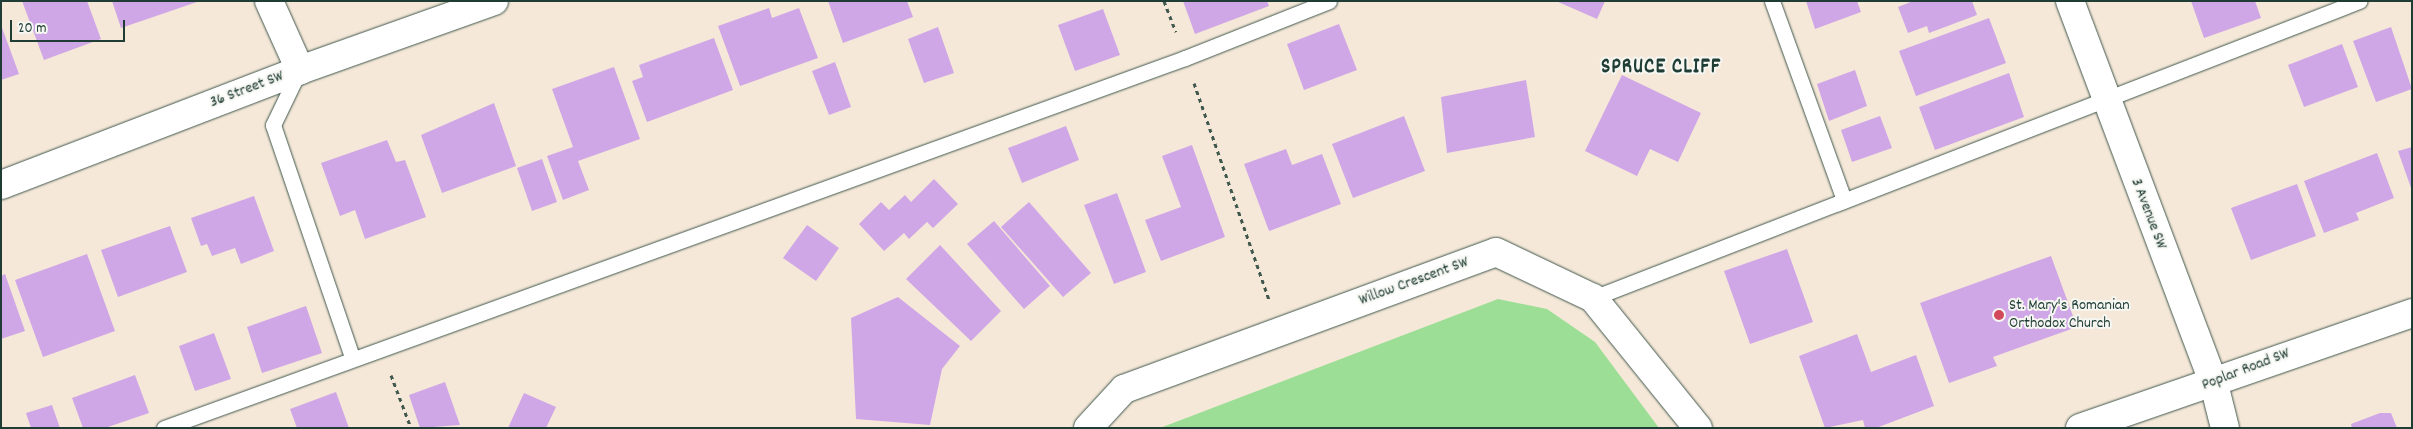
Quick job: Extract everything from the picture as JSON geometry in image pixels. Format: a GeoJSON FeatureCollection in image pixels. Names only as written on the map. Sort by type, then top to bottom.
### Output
{"type":"FeatureCollection","features":[{"type":"Feature","properties":{"kind":"street"},"geometry":{"type":"LineString","coordinates":[[269,1],[300,70]]}},
{"type":"Feature","properties":{"kind":"street","name":"36 Street SW"},"geometry":{"type":"LineString","coordinates":[[1,185],[300,70],[494,1]]}},
{"type":"Feature","properties":{"kind":"street","name":"3 Avenue SW"},"geometry":{"type":"LineString","coordinates":[[2070,1],[2104,98],[2214,384],[2225,428]]}},
{"type":"Feature","properties":{"kind":"street","name":"Willow Crescent SW"},"geometry":{"type":"LineString","coordinates":[[1088,428],[1124,389],[1496,252],[1593,298],[1698,428]]}},
{"type":"Feature","properties":{"kind":"street","name":"Poplar Road SW"},"geometry":{"type":"LineString","coordinates":[[2080,428],[2214,384],[2263,361],[2412,313]]}},
{"type":"Feature","properties":{"kind":"lane"},"geometry":{"type":"LineString","coordinates":[[164,428],[381,347],[1185,58],[1329,1]]}},
{"type":"Feature","properties":{"kind":"lane"},"geometry":{"type":"LineString","coordinates":[[1772,1],[1844,200]]}},
{"type":"Feature","properties":{"kind":"lane"},"geometry":{"type":"LineString","coordinates":[[1593,298],[2104,98],[2359,1]]}},
{"type":"Feature","properties":{"kind":"lane"},"geometry":{"type":"LineString","coordinates":[[300,70],[273,126],[352,358]]}},
{"type":"Feature","properties":{"kind":"path"},"geometry":{"type":"LineString","coordinates":[[1164,1],[1269,300]]}},
{"type":"Feature","properties":{"kind":"path"},"geometry":{"type":"LineString","coordinates":[[381,347],[411,428]]}},
{"type":"Feature","properties":{"kind":"green space"},"geometry":{"type":"Polygon","coordinates":[[[1498,299],[1547,309],[1595,342],[1659,428],[1160,428],[1498,299]]]}},
{"type":"Feature","properties":{"kind":"building"},"geometry":{"type":"Polygon","coordinates":[[[22,1],[87,1],[101,39],[44,60],[22,1]]]}},
{"type":"Feature","properties":{"kind":"building"},"geometry":{"type":"Polygon","coordinates":[[[112,1],[197,1],[197,2],[121,28],[112,1]]]}},
{"type":"Feature","properties":{"kind":"building"},"geometry":{"type":"Polygon","coordinates":[[[828,1],[907,1],[913,17],[843,43],[828,1]]]}},
{"type":"Feature","properties":{"kind":"building"},"geometry":{"type":"Polygon","coordinates":[[[1183,1],[1267,1],[1269,6],[1195,34],[1183,1]]]}},
{"type":"Feature","properties":{"kind":"building"},"geometry":{"type":"Polygon","coordinates":[[[1556,1],[1605,1],[1597,19],[1556,1]]]}},
{"type":"Feature","properties":{"kind":"building"},"geometry":{"type":"Polygon","coordinates":[[[1806,1],[1857,1],[1861,12],[1815,29],[1806,1]]]}},
{"type":"Feature","properties":{"kind":"building"},"geometry":{"type":"Polygon","coordinates":[[[1913,1],[1972,1],[1977,15],[1929,33],[1927,26],[1908,33],[1898,7],[1913,1]]]}},
{"type":"Feature","properties":{"kind":"building"},"geometry":{"type":"Polygon","coordinates":[[[2191,1],[2255,1],[2261,18],[2204,38],[2191,1]]]}},
{"type":"Feature","properties":{"kind":"building"},"geometry":{"type":"Polygon","coordinates":[[[769,8],[772,18],[799,8],[818,58],[740,86],[718,26],[769,8]]]}},
{"type":"Feature","properties":{"kind":"building"},"geometry":{"type":"Polygon","coordinates":[[[1103,9],[1120,55],[1075,71],[1058,25],[1103,9]]]}},
{"type":"Feature","properties":{"kind":"building"},"geometry":{"type":"Polygon","coordinates":[[[1989,18],[2006,63],[1916,96],[1899,51],[1989,18]]]}},
{"type":"Feature","properties":{"kind":"building"},"geometry":{"type":"Polygon","coordinates":[[[1339,24],[1357,70],[1304,90],[1287,44],[1339,24]]]}},
{"type":"Feature","properties":{"kind":"building"},"geometry":{"type":"Polygon","coordinates":[[[1,25],[19,74],[1,80],[1,25]]]}},
{"type":"Feature","properties":{"kind":"building"},"geometry":{"type":"Polygon","coordinates":[[[938,27],[954,73],[924,83],[908,39],[938,27]]]}},
{"type":"Feature","properties":{"kind":"building"},"geometry":{"type":"Polygon","coordinates":[[[2391,27],[2412,89],[2376,102],[2353,41],[2391,27]]]}},
{"type":"Feature","properties":{"kind":"building"},"geometry":{"type":"Polygon","coordinates":[[[714,38],[733,90],[647,122],[632,81],[643,77],[639,65],[714,38]]]}},
{"type":"Feature","properties":{"kind":"building"},"geometry":{"type":"Polygon","coordinates":[[[2342,44],[2358,87],[2304,107],[2288,65],[2342,44]]]}},
{"type":"Feature","properties":{"kind":"building"},"geometry":{"type":"Polygon","coordinates":[[[835,62],[851,107],[829,115],[812,71],[835,62]]]}},
{"type":"Feature","properties":{"kind":"building"},"geometry":{"type":"Polygon","coordinates":[[[614,67],[640,139],[578,161],[589,190],[563,200],[547,156],[573,147],[552,89],[614,67]]]}},
{"type":"Feature","properties":{"kind":"building"},"geometry":{"type":"Polygon","coordinates":[[[1855,70],[1867,106],[1829,121],[1817,84],[1855,70]]]}},
{"type":"Feature","properties":{"kind":"building"},"geometry":{"type":"Polygon","coordinates":[[[2009,73],[2024,117],[1935,150],[1919,107],[2009,73]]]}},
{"type":"Feature","properties":{"kind":"building"},"geometry":{"type":"Polygon","coordinates":[[[1622,75],[1701,113],[1678,162],[1650,149],[1637,176],[1585,151],[1622,75]]]}},
{"type":"Feature","properties":{"kind":"building"},"geometry":{"type":"Polygon","coordinates":[[[1526,80],[1535,137],[1447,153],[1441,97],[1526,80]]]}},
{"type":"Feature","properties":{"kind":"building"},"geometry":{"type":"Polygon","coordinates":[[[494,103],[516,166],[442,193],[421,135],[494,103]]]}},
{"type":"Feature","properties":{"kind":"building"},"geometry":{"type":"Polygon","coordinates":[[[1404,116],[1425,171],[1353,198],[1332,144],[1404,116]]]}},
{"type":"Feature","properties":{"kind":"building"},"geometry":{"type":"Polygon","coordinates":[[[1880,116],[1892,148],[1852,162],[1841,130],[1880,116]]]}},
{"type":"Feature","properties":{"kind":"building"},"geometry":{"type":"Polygon","coordinates":[[[1066,126],[1079,160],[1022,183],[1008,148],[1066,126]]]}},
{"type":"Feature","properties":{"kind":"building"},"geometry":{"type":"Polygon","coordinates":[[[387,140],[396,162],[405,160],[426,217],[365,239],[355,210],[340,216],[321,163],[387,140]]]}},
{"type":"Feature","properties":{"kind":"building"},"geometry":{"type":"Polygon","coordinates":[[[1192,145],[1225,237],[1161,261],[1145,220],[1181,207],[1162,156],[1192,145]]]}},
{"type":"Feature","properties":{"kind":"building"},"geometry":{"type":"Polygon","coordinates":[[[2412,147],[2412,188],[2411,188],[2398,151],[2412,147]]]}},
{"type":"Feature","properties":{"kind":"building"},"geometry":{"type":"Polygon","coordinates":[[[1286,149],[1292,165],[1322,154],[1341,204],[1269,231],[1244,164],[1286,149]]]}},
{"type":"Feature","properties":{"kind":"building"},"geometry":{"type":"Polygon","coordinates":[[[2377,153],[2394,198],[2356,213],[2359,220],[2324,233],[2304,181],[2377,153]]]}},
{"type":"Feature","properties":{"kind":"building"},"geometry":{"type":"Polygon","coordinates":[[[542,159],[557,202],[532,211],[517,168],[542,159]]]}},
{"type":"Feature","properties":{"kind":"building"},"geometry":{"type":"Polygon","coordinates":[[[934,179],[958,204],[933,228],[927,222],[909,239],[904,233],[884,251],[859,224],[881,202],[889,210],[905,195],[911,202],[934,179]]]}},
{"type":"Feature","properties":{"kind":"building"},"geometry":{"type":"Polygon","coordinates":[[[2297,184],[2316,236],[2251,260],[2231,208],[2297,184]]]}},
{"type":"Feature","properties":{"kind":"building"},"geometry":{"type":"Polygon","coordinates":[[[1117,193],[1146,272],[1114,284],[1084,205],[1117,193]]]}},
{"type":"Feature","properties":{"kind":"building"},"geometry":{"type":"Polygon","coordinates":[[[254,196],[274,251],[241,264],[235,248],[212,256],[207,244],[201,246],[191,218],[254,196]]]}},
{"type":"Feature","properties":{"kind":"building"},"geometry":{"type":"Polygon","coordinates":[[[1029,202],[1091,273],[1063,297],[1001,227],[1029,202]]]}},
{"type":"Feature","properties":{"kind":"building"},"geometry":{"type":"Polygon","coordinates":[[[994,221],[1050,286],[1024,309],[967,244],[994,221]]]}},
{"type":"Feature","properties":{"kind":"building"},"geometry":{"type":"Polygon","coordinates":[[[807,225],[839,248],[816,281],[783,258],[807,225]]]}},
{"type":"Feature","properties":{"kind":"building"},"geometry":{"type":"Polygon","coordinates":[[[170,226],[187,272],[118,297],[101,250],[170,226]]]}},
{"type":"Feature","properties":{"kind":"building"},"geometry":{"type":"Polygon","coordinates":[[[940,245],[1001,311],[971,341],[906,279],[940,245]]]}},
{"type":"Feature","properties":{"kind":"building"},"geometry":{"type":"Polygon","coordinates":[[[1787,249],[1813,322],[1750,344],[1724,271],[1787,249]]]}},
{"type":"Feature","properties":{"kind":"building"},"geometry":{"type":"Polygon","coordinates":[[[87,254],[115,331],[43,357],[15,280],[87,254]]]}},
{"type":"Feature","properties":{"kind":"building","name":"St. Mary's Romanian Orthodox Church"},"geometry":{"type":"Polygon","coordinates":[[[2051,256],[2077,327],[1993,357],[1997,366],[1949,383],[1920,303],[2051,256]]]}},
{"type":"Feature","properties":{"kind":"building"},"geometry":{"type":"Polygon","coordinates":[[[5,274],[25,331],[1,339],[1,276],[5,274]]]}},
{"type":"Feature","properties":{"kind":"building"},"geometry":{"type":"Polygon","coordinates":[[[898,297],[960,346],[942,369],[930,425],[856,419],[851,318],[898,297]]]}},
{"type":"Feature","properties":{"kind":"building"},"geometry":{"type":"Polygon","coordinates":[[[306,306],[322,353],[262,373],[247,327],[306,306]]]}},
{"type":"Feature","properties":{"kind":"building"},"geometry":{"type":"Polygon","coordinates":[[[214,333],[231,379],[195,391],[179,346],[214,333]]]}},
{"type":"Feature","properties":{"kind":"building"},"geometry":{"type":"Polygon","coordinates":[[[1857,334],[1871,372],[1916,355],[1934,406],[1876,428],[1865,428],[1863,420],[1825,428],[1799,356],[1857,334]]]}},
{"type":"Feature","properties":{"kind":"building"},"geometry":{"type":"Polygon","coordinates":[[[135,375],[149,413],[105,428],[83,428],[72,398],[135,375]]]}},
{"type":"Feature","properties":{"kind":"building"},"geometry":{"type":"Polygon","coordinates":[[[445,382],[460,425],[420,428],[409,395],[445,382]]]}},
{"type":"Feature","properties":{"kind":"building"},"geometry":{"type":"Polygon","coordinates":[[[336,392],[349,428],[297,428],[290,409],[336,392]]]}},
{"type":"Feature","properties":{"kind":"building"},"geometry":{"type":"Polygon","coordinates":[[[524,393],[556,407],[546,428],[508,428],[524,393]]]}},
{"type":"Feature","properties":{"kind":"building"},"geometry":{"type":"Polygon","coordinates":[[[52,405],[60,428],[31,428],[26,413],[52,405]]]}},
{"type":"Feature","properties":{"kind":"building"},"geometry":{"type":"Polygon","coordinates":[[[2380,413],[2391,413],[2397,428],[2352,428],[2351,424],[2380,413]]]}},
{"type":"Feature","properties":{"kind":"place","name":"St. Mary's Romanian Orthodox Church"},"geometry":{"type":"Point","coordinates":[1999,315]}},
{"type":"Feature","properties":{"kind":"district","name":"SPRUCE CLIFF"},"geometry":{"type":"Point","coordinates":[1661,68]}}]}
